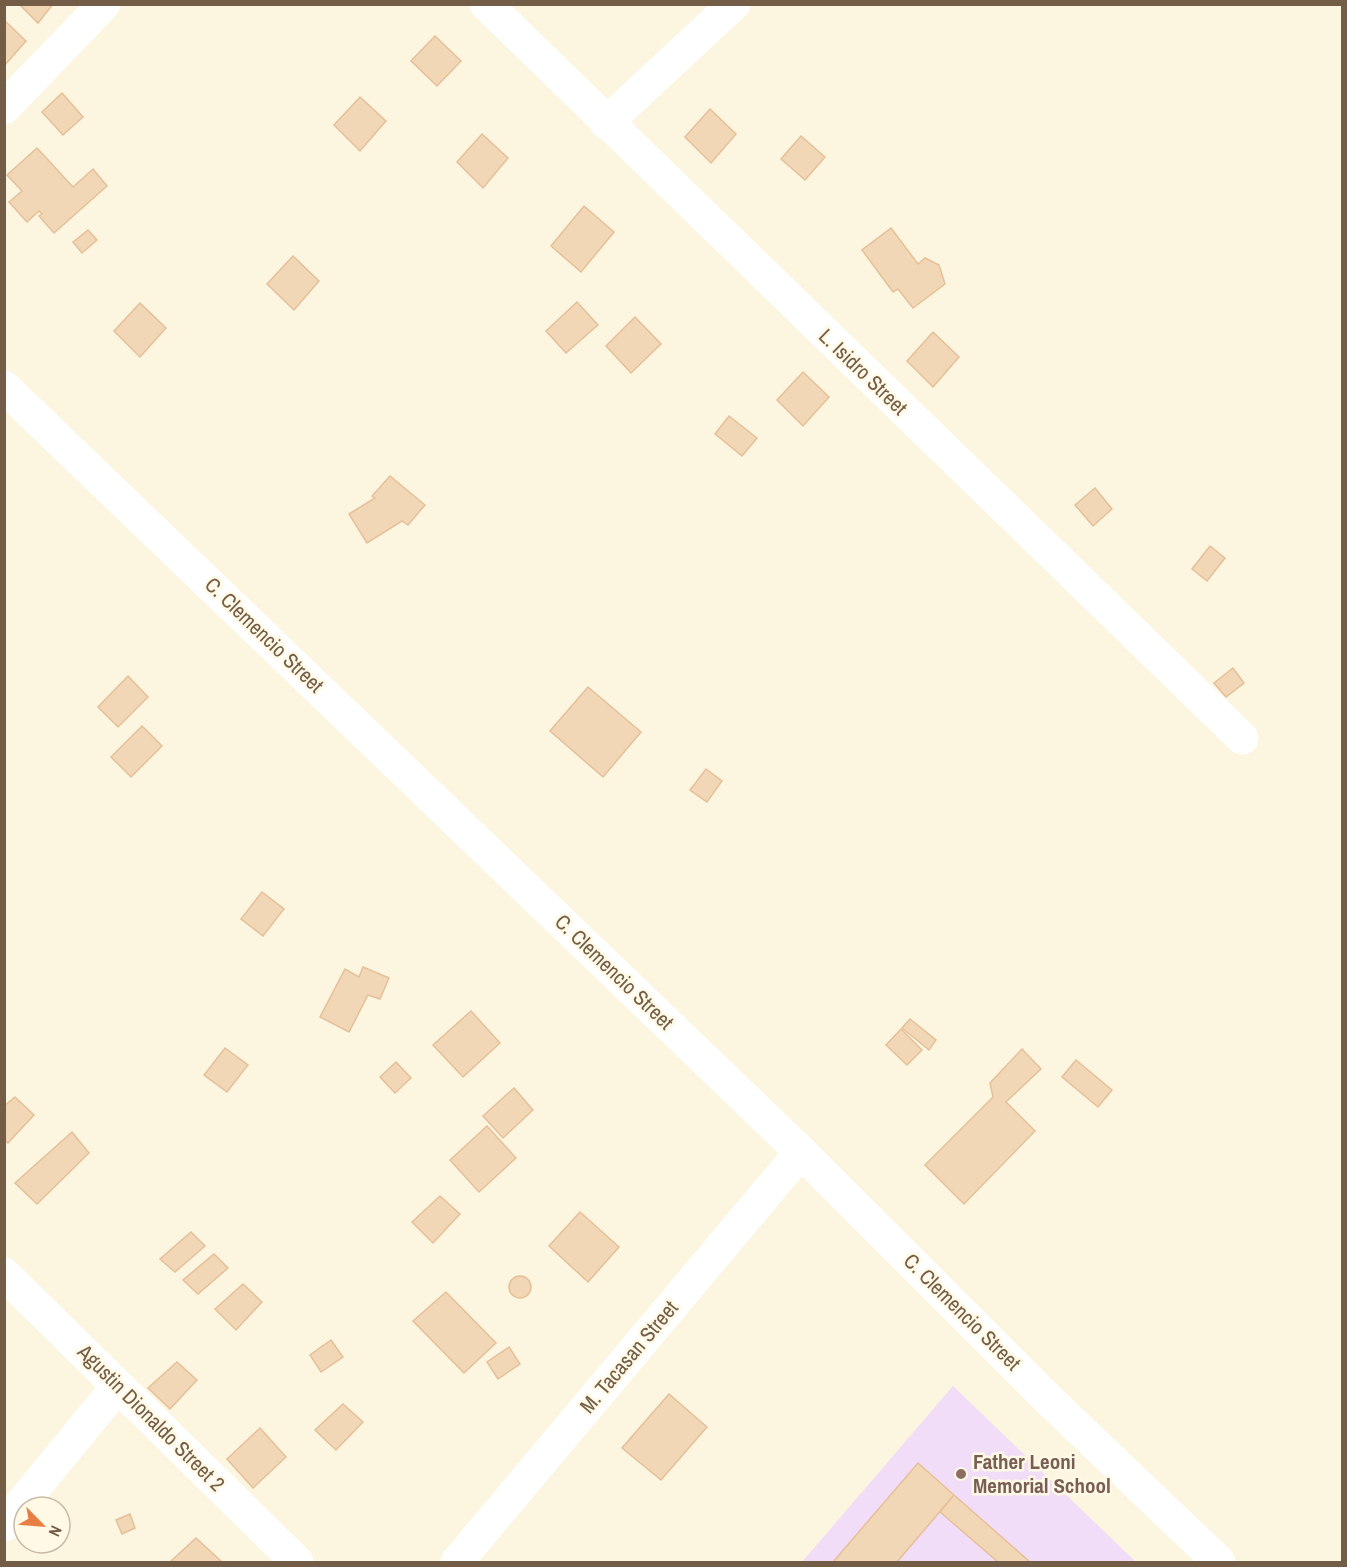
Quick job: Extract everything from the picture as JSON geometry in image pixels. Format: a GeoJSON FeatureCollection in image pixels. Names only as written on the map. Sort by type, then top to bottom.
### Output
{"type":"FeatureCollection","features":[{"type":"Feature","properties":{"kind":"street"},"geometry":{"type":"LineString","coordinates":[[4,108],[104,4]]}},
{"type":"Feature","properties":{"kind":"street","name":"L. Isidro Street"},"geometry":{"type":"LineString","coordinates":[[486,4],[1242,738]]}},
{"type":"Feature","properties":{"kind":"street"},"geometry":{"type":"LineString","coordinates":[[606,123],[734,4]]}},
{"type":"Feature","properties":{"kind":"street","name":"C. Clemencio Street"},"geometry":{"type":"LineString","coordinates":[[4,387],[801,1152],[1050,1401],[1219,1563]]}},
{"type":"Feature","properties":{"kind":"street","name":"M. Tacasan Street"},"geometry":{"type":"LineString","coordinates":[[457,1563],[801,1152]]}},
{"type":"Feature","properties":{"kind":"street","name":"Agustin Dionaldo Street 2"},"geometry":{"type":"LineString","coordinates":[[4,1274],[297,1563]]}},
{"type":"Feature","properties":{"kind":"street"},"geometry":{"type":"LineString","coordinates":[[4,1525],[118,1386]]}},
{"type":"Feature","properties":{"kind":"shaded area","name":"Father Leoni Memorial School"},"geometry":{"type":"Polygon","coordinates":[[[953,1386],[1136,1562],[802,1562],[953,1386]]]}},
{"type":"Feature","properties":{"kind":"building"},"geometry":{"type":"Polygon","coordinates":[[[19,4],[53,4],[38,23],[19,4]]]}},
{"type":"Feature","properties":{"kind":"building"},"geometry":{"type":"Polygon","coordinates":[[[4,20],[26,41],[4,66],[4,20]]]}},
{"type":"Feature","properties":{"kind":"building"},"geometry":{"type":"Polygon","coordinates":[[[435,36],[461,61],[437,86],[411,61],[435,36]]]}},
{"type":"Feature","properties":{"kind":"building"},"geometry":{"type":"Polygon","coordinates":[[[62,93],[83,117],[63,135],[42,112],[62,93]]]}},
{"type":"Feature","properties":{"kind":"building"},"geometry":{"type":"Polygon","coordinates":[[[360,97],[386,121],[360,151],[334,125],[360,97]]]}},
{"type":"Feature","properties":{"kind":"building"},"geometry":{"type":"Polygon","coordinates":[[[710,109],[736,134],[711,163],[685,137],[710,109]]]}},
{"type":"Feature","properties":{"kind":"building"},"geometry":{"type":"Polygon","coordinates":[[[482,134],[508,158],[483,188],[457,162],[482,134]]]}},
{"type":"Feature","properties":{"kind":"building"},"geometry":{"type":"Polygon","coordinates":[[[801,136],[825,157],[805,180],[781,159],[801,136]]]}},
{"type":"Feature","properties":{"kind":"building"},"geometry":{"type":"Polygon","coordinates":[[[37,148],[73,187],[93,169],[107,186],[54,233],[39,216],[42,214],[39,211],[27,222],[9,202],[22,191],[7,175],[37,148]]]}},
{"type":"Feature","properties":{"kind":"building"},"geometry":{"type":"Polygon","coordinates":[[[584,206],[614,232],[581,272],[551,246],[584,206]]]}},
{"type":"Feature","properties":{"kind":"building"},"geometry":{"type":"Polygon","coordinates":[[[891,228],[918,264],[925,258],[939,265],[945,284],[913,308],[898,289],[893,292],[862,250],[891,228]]]}},
{"type":"Feature","properties":{"kind":"building"},"geometry":{"type":"Polygon","coordinates":[[[88,230],[97,240],[82,253],[73,242],[88,230]]]}},
{"type":"Feature","properties":{"kind":"building"},"geometry":{"type":"Polygon","coordinates":[[[293,256],[319,281],[294,310],[267,284],[293,256]]]}},
{"type":"Feature","properties":{"kind":"building"},"geometry":{"type":"Polygon","coordinates":[[[577,302],[598,325],[566,353],[546,331],[577,302]]]}},
{"type":"Feature","properties":{"kind":"building"},"geometry":{"type":"Polygon","coordinates":[[[140,303],[166,328],[140,357],[114,331],[140,303]]]}},
{"type":"Feature","properties":{"kind":"building"},"geometry":{"type":"Polygon","coordinates":[[[635,317],[661,344],[631,373],[606,346],[635,317]]]}},
{"type":"Feature","properties":{"kind":"building"},"geometry":{"type":"Polygon","coordinates":[[[933,332],[959,357],[933,387],[907,361],[933,332]]]}},
{"type":"Feature","properties":{"kind":"building"},"geometry":{"type":"Polygon","coordinates":[[[803,372],[829,397],[803,426],[777,400],[803,372]]]}},
{"type":"Feature","properties":{"kind":"building"},"geometry":{"type":"Polygon","coordinates":[[[729,416],[757,438],[742,456],[715,434],[729,416]]]}},
{"type":"Feature","properties":{"kind":"building"},"geometry":{"type":"Polygon","coordinates":[[[390,476],[425,505],[408,525],[402,521],[367,543],[349,514],[375,498],[372,496],[390,476]]]}},
{"type":"Feature","properties":{"kind":"building"},"geometry":{"type":"Polygon","coordinates":[[[1095,488],[1112,509],[1093,526],[1075,505],[1095,488]]]}},
{"type":"Feature","properties":{"kind":"building"},"geometry":{"type":"Polygon","coordinates":[[[1210,546],[1225,558],[1207,581],[1192,569],[1210,546]]]}},
{"type":"Feature","properties":{"kind":"building"},"geometry":{"type":"Polygon","coordinates":[[[1233,668],[1244,683],[1226,697],[1214,683],[1233,668]]]}},
{"type":"Feature","properties":{"kind":"building"},"geometry":{"type":"Polygon","coordinates":[[[128,676],[148,697],[118,727],[98,707],[128,676]]]}},
{"type":"Feature","properties":{"kind":"building"},"geometry":{"type":"Polygon","coordinates":[[[588,687],[641,732],[603,777],[550,731],[588,687]]]}},
{"type":"Feature","properties":{"kind":"building"},"geometry":{"type":"Polygon","coordinates":[[[142,726],[162,746],[131,777],[111,757],[142,726]]]}},
{"type":"Feature","properties":{"kind":"building"},"geometry":{"type":"Polygon","coordinates":[[[706,769],[722,781],[707,802],[690,790],[706,769]]]}},
{"type":"Feature","properties":{"kind":"building"},"geometry":{"type":"Polygon","coordinates":[[[262,892],[284,909],[263,936],[241,919],[262,892]]]}},
{"type":"Feature","properties":{"kind":"building"},"geometry":{"type":"Polygon","coordinates":[[[363,967],[389,978],[380,999],[368,995],[349,1032],[320,1017],[345,969],[359,977],[363,967]]]}},
{"type":"Feature","properties":{"kind":"building"},"geometry":{"type":"Polygon","coordinates":[[[471,1011],[500,1043],[463,1077],[433,1045],[471,1011]]]}},
{"type":"Feature","properties":{"kind":"building"},"geometry":{"type":"Polygon","coordinates":[[[910,1019],[936,1040],[929,1050],[902,1028],[910,1019]]]}},
{"type":"Feature","properties":{"kind":"building"},"geometry":{"type":"Polygon","coordinates":[[[901,1029],[922,1050],[907,1065],[886,1045],[901,1029]]]}},
{"type":"Feature","properties":{"kind":"building"},"geometry":{"type":"Polygon","coordinates":[[[225,1048],[248,1065],[227,1092],[204,1075],[225,1048]]]}},
{"type":"Feature","properties":{"kind":"building"},"geometry":{"type":"Polygon","coordinates":[[[1022,1049],[1041,1069],[1006,1102],[1035,1131],[964,1204],[925,1165],[993,1097],[990,1083],[1022,1049]]]}},
{"type":"Feature","properties":{"kind":"building"},"geometry":{"type":"Polygon","coordinates":[[[1076,1060],[1112,1090],[1098,1107],[1062,1077],[1076,1060]]]}},
{"type":"Feature","properties":{"kind":"building"},"geometry":{"type":"Polygon","coordinates":[[[396,1062],[411,1078],[395,1093],[380,1077],[396,1062]]]}},
{"type":"Feature","properties":{"kind":"building"},"geometry":{"type":"Polygon","coordinates":[[[514,1088],[533,1110],[503,1138],[483,1116],[514,1088]]]}},
{"type":"Feature","properties":{"kind":"building"},"geometry":{"type":"Polygon","coordinates":[[[15,1097],[34,1115],[8,1143],[4,1140],[4,1106],[15,1097]]]}},
{"type":"Feature","properties":{"kind":"building"},"geometry":{"type":"Polygon","coordinates":[[[487,1126],[516,1158],[479,1192],[450,1160],[487,1126]]]}},
{"type":"Feature","properties":{"kind":"building"},"geometry":{"type":"Polygon","coordinates":[[[72,1132],[89,1153],[37,1204],[15,1183],[72,1132]]]}},
{"type":"Feature","properties":{"kind":"building"},"geometry":{"type":"Polygon","coordinates":[[[440,1196],[460,1214],[433,1243],[412,1222],[440,1196]]]}},
{"type":"Feature","properties":{"kind":"building"},"geometry":{"type":"Polygon","coordinates":[[[580,1212],[619,1247],[588,1282],[549,1246],[580,1212]]]}},
{"type":"Feature","properties":{"kind":"building"},"geometry":{"type":"Polygon","coordinates":[[[191,1232],[205,1246],[175,1272],[160,1259],[191,1232]]]}},
{"type":"Feature","properties":{"kind":"building"},"geometry":{"type":"Polygon","coordinates":[[[214,1254],[228,1268],[198,1294],[183,1280],[214,1254]]]}},
{"type":"Feature","properties":{"kind":"building"},"geometry":{"type":"Polygon","coordinates":[[[520,1276],[528,1279],[531,1287],[528,1295],[520,1298],[512,1295],[509,1287],[512,1279],[520,1276]]]}},
{"type":"Feature","properties":{"kind":"building"},"geometry":{"type":"Polygon","coordinates":[[[243,1284],[262,1302],[236,1330],[215,1309],[243,1284]]]}},
{"type":"Feature","properties":{"kind":"building"},"geometry":{"type":"Polygon","coordinates":[[[446,1292],[496,1343],[464,1373],[413,1321],[446,1292]]]}},
{"type":"Feature","properties":{"kind":"building"},"geometry":{"type":"Polygon","coordinates":[[[331,1340],[343,1357],[321,1372],[310,1355],[331,1340]]]}},
{"type":"Feature","properties":{"kind":"building"},"geometry":{"type":"Polygon","coordinates":[[[509,1347],[520,1364],[498,1379],[487,1362],[509,1347]]]}},
{"type":"Feature","properties":{"kind":"building"},"geometry":{"type":"Polygon","coordinates":[[[177,1362],[197,1380],[170,1409],[148,1388],[177,1362]]]}},
{"type":"Feature","properties":{"kind":"building"},"geometry":{"type":"Polygon","coordinates":[[[669,1394],[707,1427],[661,1480],[622,1448],[669,1394]]]}},
{"type":"Feature","properties":{"kind":"building"},"geometry":{"type":"Polygon","coordinates":[[[343,1404],[363,1422],[336,1450],[315,1430],[343,1404]]]}},
{"type":"Feature","properties":{"kind":"building"},"geometry":{"type":"Polygon","coordinates":[[[260,1428],[286,1457],[253,1488],[227,1459],[260,1428]]]}},
{"type":"Feature","properties":{"kind":"building"},"geometry":{"type":"Polygon","coordinates":[[[918,1463],[954,1495],[897,1562],[833,1562],[918,1463]]]}},
{"type":"Feature","properties":{"kind":"building"},"geometry":{"type":"Polygon","coordinates":[[[954,1495],[1030,1562],[998,1562],[940,1512],[954,1495]]]}},
{"type":"Feature","properties":{"kind":"building"},"geometry":{"type":"Polygon","coordinates":[[[130,1514],[135,1528],[122,1534],[116,1520],[130,1514]]]}},
{"type":"Feature","properties":{"kind":"building"},"geometry":{"type":"Polygon","coordinates":[[[196,1538],[222,1562],[170,1562],[196,1538]]]}},
{"type":"Feature","properties":{"kind":"place","name":"Father Leoni Memorial School"},"geometry":{"type":"Point","coordinates":[961,1474]}}]}
